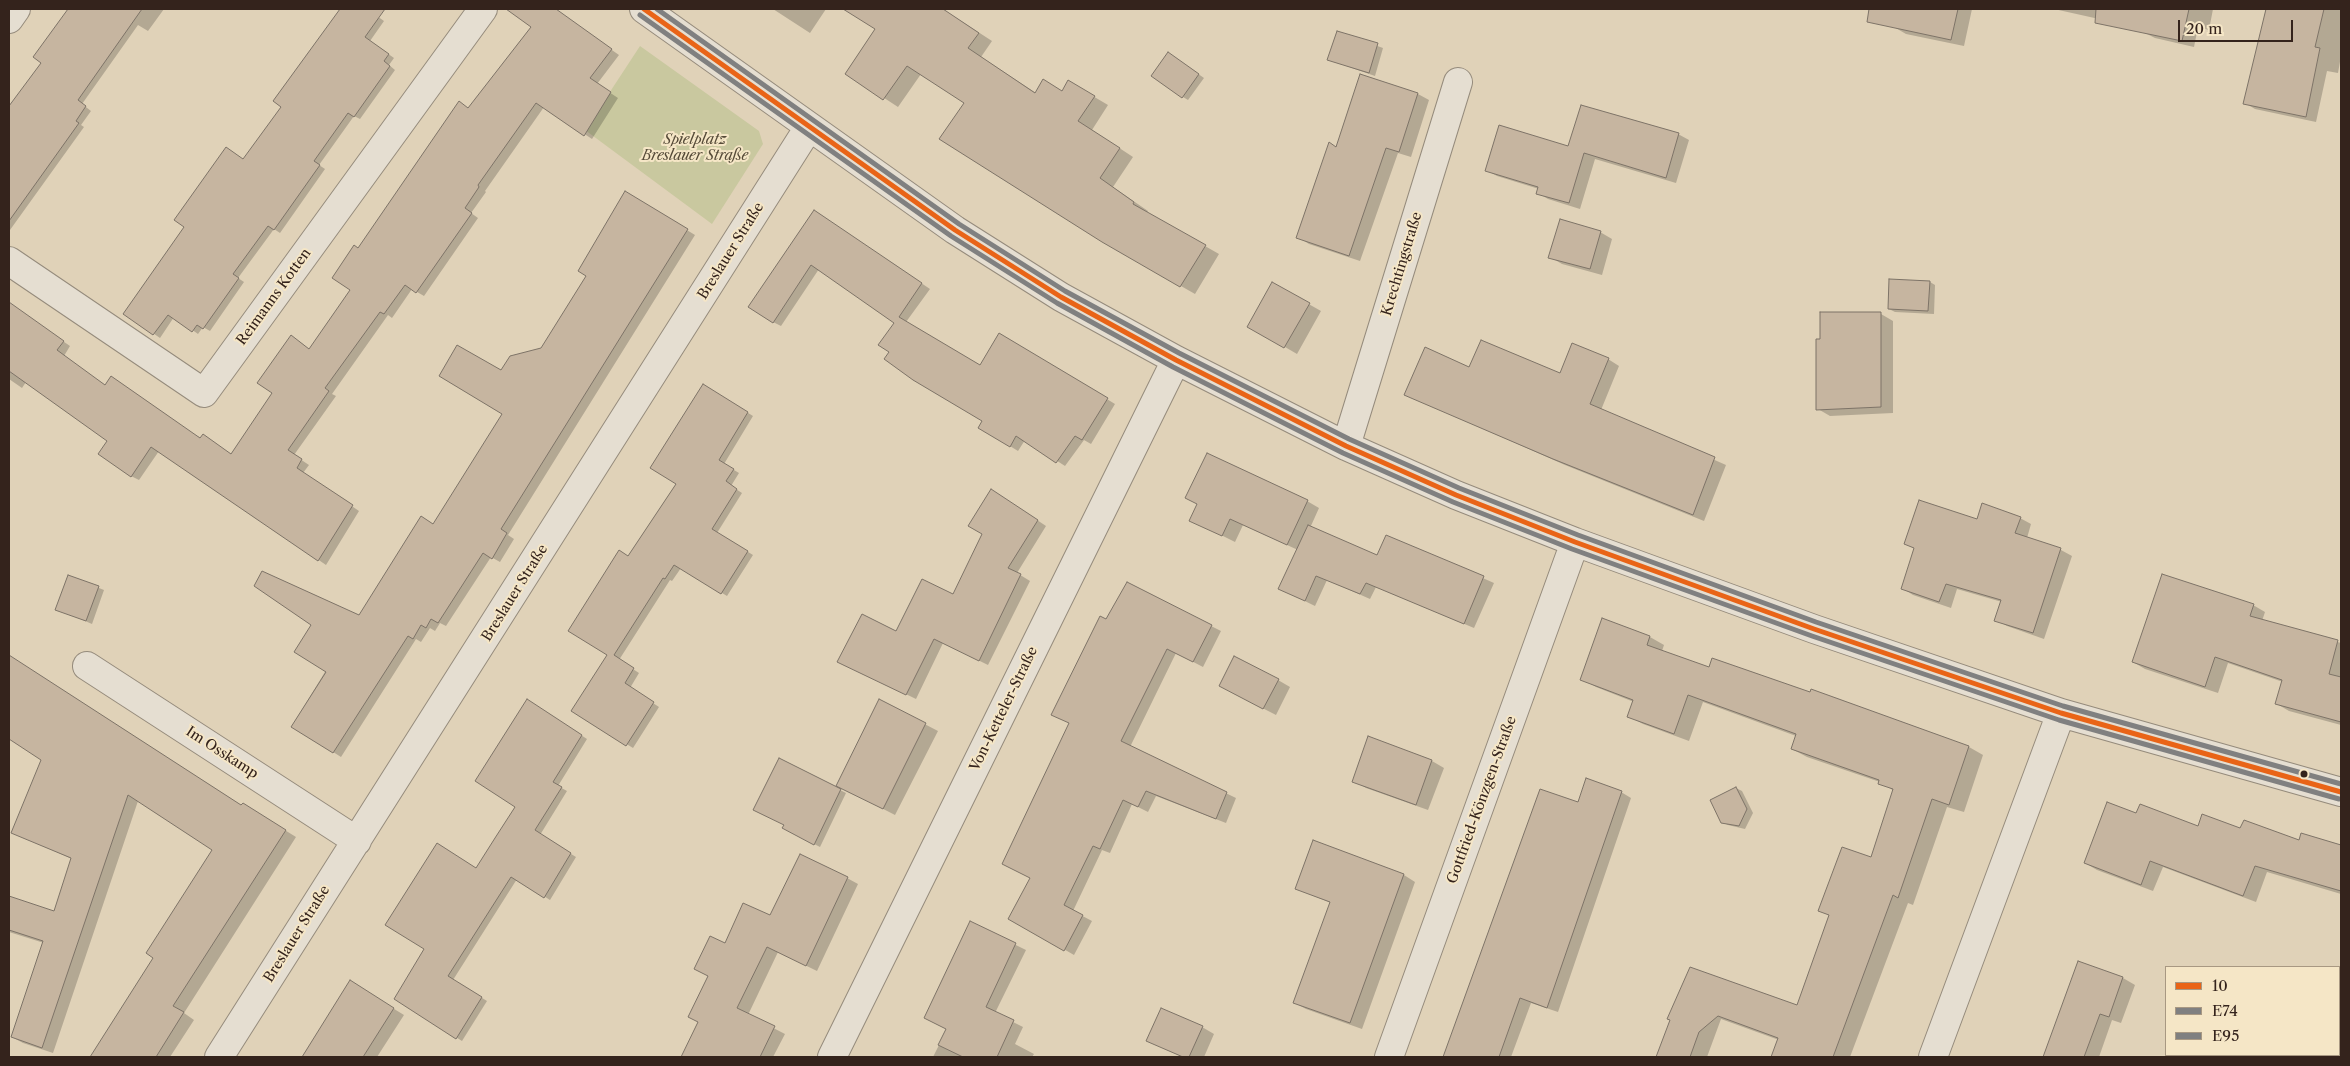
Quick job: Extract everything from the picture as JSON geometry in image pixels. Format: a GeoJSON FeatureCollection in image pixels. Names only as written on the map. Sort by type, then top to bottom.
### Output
{"type":"FeatureCollection","features":[{"type":"Feature","properties":{"kind":"street"},"geometry":{"type":"LineString","coordinates":[[9,19],[16,9]]}},
{"type":"Feature","properties":{"kind":"street","name":"Reimanns Kotten"},"geometry":{"type":"LineString","coordinates":[[9,261],[204,394],[483,9]]}},
{"type":"Feature","properties":{"kind":"street"},"geometry":{"type":"LineString","coordinates":[[644,9],[955,230],[1053,292],[1176,360],[1346,446],[1456,495],[1576,542],[1814,629],[2061,713],[2341,792]]}},
{"type":"Feature","properties":{"kind":"street","name":"Krechtingstraße"},"geometry":{"type":"LineString","coordinates":[[1346,446],[1458,82]]}},
{"type":"Feature","properties":{"kind":"street","name":"Breslauer Straße"},"geometry":{"type":"LineString","coordinates":[[219,1057],[809,128]]}},
{"type":"Feature","properties":{"kind":"street","name":"Von-Ketteler-Straße"},"geometry":{"type":"LineString","coordinates":[[832,1057],[1176,360]]}},
{"type":"Feature","properties":{"kind":"street","name":"Gottfried-Könzgen-Straße"},"geometry":{"type":"LineString","coordinates":[[1389,1057],[1576,542]]}},
{"type":"Feature","properties":{"kind":"street","name":"Im Osskamp"},"geometry":{"type":"LineString","coordinates":[[87,666],[357,841]]}},
{"type":"Feature","properties":{"kind":"street"},"geometry":{"type":"LineString","coordinates":[[1933,1057],[2061,713]]}},
{"type":"Feature","properties":{"kind":"green space","name":"Spielplatz Breslauer Straße"},"geometry":{"type":"Polygon","coordinates":[[[640,46],[759,131],[763,144],[712,224],[585,130],[640,46]]]}},
{"type":"Feature","properties":{"kind":"building"},"geometry":{"type":"Polygon","coordinates":[[[68,9],[142,9],[78,100],[86,106],[76,121],[79,123],[9,221],[9,106],[41,63],[33,57],[68,9]]]}},
{"type":"Feature","properties":{"kind":"building"},"geometry":{"type":"Polygon","coordinates":[[[340,9],[385,9],[365,37],[389,54],[384,61],[390,66],[354,117],[348,113],[314,161],[320,165],[274,230],[268,226],[233,274],[239,278],[203,329],[197,325],[192,332],[168,315],[153,335],[123,314],[184,227],[174,220],[226,147],[243,159],[281,107],[273,101],[340,9]]]}},
{"type":"Feature","properties":{"kind":"building"},"geometry":{"type":"Polygon","coordinates":[[[506,9],[556,9],[612,49],[590,78],[611,92],[584,136],[536,103],[478,185],[479,187],[465,208],[472,213],[416,293],[405,285],[384,314],[380,312],[325,388],[329,391],[288,450],[302,459],[297,468],[353,505],[318,561],[151,447],[131,477],[98,454],[107,441],[9,371],[9,302],[64,341],[57,350],[105,385],[111,376],[200,438],[203,434],[231,454],[272,393],[257,383],[291,335],[309,349],[350,290],[332,278],[354,245],[358,248],[459,101],[468,108],[531,27],[506,9]]]}},
{"type":"Feature","properties":{"kind":"building"},"geometry":{"type":"Polygon","coordinates":[[[843,9],[943,9],[979,33],[968,48],[1035,93],[1043,79],[1062,91],[1068,80],[1095,96],[1078,121],[1120,148],[1100,178],[1134,202],[1133,204],[1206,245],[1180,287],[1102,242],[939,139],[964,103],[907,66],[883,100],[845,74],[875,29],[843,9]]]}},
{"type":"Feature","properties":{"kind":"building"},"geometry":{"type":"Polygon","coordinates":[[[1869,9],[1958,9],[1951,40],[1867,22],[1869,9]]]}},
{"type":"Feature","properties":{"kind":"building"},"geometry":{"type":"Polygon","coordinates":[[[2096,9],[2189,9],[2182,41],[2095,23],[2096,9]]]}},
{"type":"Feature","properties":{"kind":"building"},"geometry":{"type":"Polygon","coordinates":[[[2266,9],[2324,9],[2315,47],[2320,48],[2306,117],[2243,104],[2266,9]]]}},
{"type":"Feature","properties":{"kind":"building"},"geometry":{"type":"Polygon","coordinates":[[[1337,31],[1378,43],[1369,73],[1327,60],[1337,31]]]}},
{"type":"Feature","properties":{"kind":"building"},"geometry":{"type":"Polygon","coordinates":[[[1168,52],[1199,74],[1182,98],[1151,76],[1168,52]]]}},
{"type":"Feature","properties":{"kind":"building"},"geometry":{"type":"Polygon","coordinates":[[[1360,74],[1418,93],[1399,152],[1386,148],[1349,256],[1296,238],[1329,142],[1336,147],[1360,74]]]}},
{"type":"Feature","properties":{"kind":"building"},"geometry":{"type":"Polygon","coordinates":[[[1581,105],[1679,133],[1666,178],[1584,153],[1569,203],[1536,194],[1538,187],[1485,171],[1499,125],[1568,146],[1581,105]]]}},
{"type":"Feature","properties":{"kind":"building"},"geometry":{"type":"Polygon","coordinates":[[[625,191],[688,229],[501,529],[507,533],[492,559],[483,553],[438,623],[431,619],[426,628],[421,625],[413,639],[408,636],[333,753],[291,727],[326,672],[294,652],[311,625],[254,586],[262,571],[359,615],[421,516],[433,524],[502,414],[439,376],[457,345],[501,370],[510,356],[541,348],[586,276],[578,271],[625,191]]]}},
{"type":"Feature","properties":{"kind":"building"},"geometry":{"type":"Polygon","coordinates":[[[814,210],[922,283],[899,317],[980,365],[999,333],[1108,398],[1082,440],[1075,436],[1056,463],[1016,436],[1010,447],[978,428],[982,421],[913,380],[884,359],[889,352],[878,345],[894,323],[811,265],[773,323],[748,307],[814,210]]]}},
{"type":"Feature","properties":{"kind":"building"},"geometry":{"type":"Polygon","coordinates":[[[1560,219],[1601,231],[1590,269],[1548,258],[1560,219]]]}},
{"type":"Feature","properties":{"kind":"building"},"geometry":{"type":"Polygon","coordinates":[[[1889,279],[1930,281],[1928,311],[1888,309],[1889,279]]]}},
{"type":"Feature","properties":{"kind":"building"},"geometry":{"type":"Polygon","coordinates":[[[1272,282],[1310,303],[1284,348],[1247,327],[1272,282]]]}},
{"type":"Feature","properties":{"kind":"building"},"geometry":{"type":"Polygon","coordinates":[[[1820,312],[1881,312],[1881,407],[1816,410],[1816,339],[1820,339],[1820,312]]]}},
{"type":"Feature","properties":{"kind":"building"},"geometry":{"type":"Polygon","coordinates":[[[1481,340],[1560,373],[1572,343],[1609,358],[1590,404],[1715,457],[1693,515],[1553,459],[1404,395],[1425,347],[1469,367],[1481,340]]]}},
{"type":"Feature","properties":{"kind":"building"},"geometry":{"type":"Polygon","coordinates":[[[703,384],[748,412],[719,460],[734,469],[726,481],[737,489],[712,529],[748,551],[721,594],[674,565],[665,579],[663,578],[614,655],[634,668],[625,683],[654,702],[626,746],[571,711],[607,655],[568,631],[619,550],[628,556],[676,484],[650,468],[703,384]]]}},
{"type":"Feature","properties":{"kind":"building"},"geometry":{"type":"Polygon","coordinates":[[[1207,453],[1308,500],[1287,545],[1230,519],[1222,536],[1189,521],[1197,504],[1185,498],[1207,453]]]}},
{"type":"Feature","properties":{"kind":"building"},"geometry":{"type":"Polygon","coordinates":[[[991,489],[1038,520],[1008,568],[1021,574],[979,661],[934,639],[906,695],[837,662],[862,614],[896,631],[922,579],[953,594],[982,534],[968,526],[991,489]]]}},
{"type":"Feature","properties":{"kind":"building"},"geometry":{"type":"Polygon","coordinates":[[[1919,500],[1977,519],[1982,503],[2021,517],[2015,533],[2061,548],[2033,633],[1994,621],[2001,600],[1946,584],[1939,602],[1901,589],[1914,548],[1904,544],[1919,500]]]}},
{"type":"Feature","properties":{"kind":"building"},"geometry":{"type":"Polygon","coordinates":[[[1308,525],[1377,555],[1386,535],[1484,576],[1464,624],[1366,583],[1360,594],[1316,576],[1305,601],[1278,589],[1308,525]]]}},
{"type":"Feature","properties":{"kind":"building"},"geometry":{"type":"Polygon","coordinates":[[[2162,574],[2254,604],[2250,616],[2338,640],[2329,674],[2341,677],[2341,722],[2275,704],[2282,680],[2215,657],[2205,687],[2132,662],[2162,574]]]}},
{"type":"Feature","properties":{"kind":"building"},"geometry":{"type":"Polygon","coordinates":[[[68,575],[99,586],[86,621],[55,610],[68,575]]]}},
{"type":"Feature","properties":{"kind":"building"},"geometry":{"type":"Polygon","coordinates":[[[1127,582],[1212,625],[1193,662],[1167,649],[1121,741],[1227,792],[1216,819],[1146,791],[1138,807],[1123,800],[1100,849],[1093,846],[1064,905],[1083,915],[1064,951],[1008,919],[1030,878],[1002,864],[1069,723],[1051,715],[1100,616],[1106,619],[1127,582]]]}},
{"type":"Feature","properties":{"kind":"building"},"geometry":{"type":"Polygon","coordinates":[[[1602,618],[1650,636],[1647,645],[1709,667],[1712,658],[1810,692],[1811,689],[1969,746],[1949,805],[1932,799],[1898,898],[1893,895],[1833,1057],[1771,1057],[1778,1038],[1718,1016],[1699,1032],[1690,1057],[1656,1057],[1670,1020],[1667,1019],[1690,967],[1797,1005],[1829,915],[1818,911],[1842,847],[1871,857],[1893,789],[1878,784],[1879,780],[1791,749],[1796,734],[1688,695],[1674,734],[1627,717],[1633,700],[1580,680],[1602,618]]]}},
{"type":"Feature","properties":{"kind":"building"},"geometry":{"type":"Polygon","coordinates":[[[9,655],[241,805],[243,803],[286,830],[173,1006],[184,1012],[156,1057],[90,1057],[153,958],[146,953],[212,850],[128,795],[42,1048],[11,1037],[43,941],[9,930],[9,896],[54,911],[71,858],[11,833],[41,760],[9,739],[9,655]]]}},
{"type":"Feature","properties":{"kind":"building"},"geometry":{"type":"Polygon","coordinates":[[[1234,656],[1279,679],[1263,709],[1219,686],[1234,656]]]}},
{"type":"Feature","properties":{"kind":"building"},"geometry":{"type":"Polygon","coordinates":[[[527,699],[582,735],[553,782],[562,787],[535,830],[571,853],[544,898],[511,877],[448,976],[482,997],[456,1039],[394,999],[424,949],[385,925],[437,843],[476,868],[515,807],[475,781],[527,699]]]}},
{"type":"Feature","properties":{"kind":"building"},"geometry":{"type":"Polygon","coordinates":[[[879,699],[926,723],[883,809],[836,786],[879,699]]]}},
{"type":"Feature","properties":{"kind":"building"},"geometry":{"type":"Polygon","coordinates":[[[1368,736],[1432,760],[1416,805],[1352,782],[1368,736]]]}},
{"type":"Feature","properties":{"kind":"building"},"geometry":{"type":"Polygon","coordinates":[[[779,758],[841,789],[814,845],[782,828],[784,825],[753,810],[779,758]]]}},
{"type":"Feature","properties":{"kind":"building"},"geometry":{"type":"Polygon","coordinates":[[[1586,778],[1622,791],[1547,1008],[1520,998],[1499,1057],[1443,1057],[1540,789],[1578,802],[1586,778]]]}},
{"type":"Feature","properties":{"kind":"building"},"geometry":{"type":"Polygon","coordinates":[[[1736,787],[1747,809],[1739,826],[1721,823],[1710,800],[1736,787]]]}},
{"type":"Feature","properties":{"kind":"building"},"geometry":{"type":"Polygon","coordinates":[[[2107,802],[2136,813],[2140,804],[2198,826],[2202,814],[2240,828],[2244,820],[2299,840],[2301,833],[2341,845],[2341,891],[2255,866],[2243,896],[2150,861],[2141,885],[2084,863],[2107,802]]]}},
{"type":"Feature","properties":{"kind":"building"},"geometry":{"type":"Polygon","coordinates":[[[1313,840],[1404,874],[1350,1023],[1293,1003],[1330,902],[1295,889],[1313,840]]]}},
{"type":"Feature","properties":{"kind":"building"},"geometry":{"type":"Polygon","coordinates":[[[800,854],[848,877],[806,966],[767,947],[737,1008],[775,1026],[760,1057],[681,1057],[698,1022],[688,1017],[708,976],[694,969],[710,936],[725,943],[743,903],[770,915],[800,854]]]}},
{"type":"Feature","properties":{"kind":"building"},"geometry":{"type":"Polygon","coordinates":[[[970,921],[1016,943],[986,1007],[1014,1020],[997,1057],[963,1057],[938,1045],[946,1029],[924,1018],[970,921]]]}},
{"type":"Feature","properties":{"kind":"building"},"geometry":{"type":"Polygon","coordinates":[[[2078,961],[2123,977],[2109,1017],[2100,1014],[2084,1057],[2043,1057],[2078,961]]]}},
{"type":"Feature","properties":{"kind":"building"},"geometry":{"type":"Polygon","coordinates":[[[350,980],[394,1008],[363,1057],[302,1057],[350,980]]]}},
{"type":"Feature","properties":{"kind":"building"},"geometry":{"type":"Polygon","coordinates":[[[1161,1008],[1203,1026],[1189,1057],[1183,1057],[1146,1041],[1161,1008]]]}},
{"type":"Feature","properties":{"kind":"transit line","name":"10"},"geometry":{"type":"LineString","coordinates":[[644,9],[955,230],[1061,297],[1176,360],[1346,446],[1456,495],[1575,542],[1814,629],[2061,713],[2341,792]]}},
{"type":"Feature","properties":{"kind":"transit line","name":"E95"},"geometry":{"type":"LineString","coordinates":[[657,9],[959,224],[1065,291],[1179,353],[1349,439],[1459,488],[1578,535],[1816,622],[2063,706],[2341,784]]}},
{"type":"Feature","properties":{"kind":"transit line","name":"E74"},"geometry":{"type":"LineString","coordinates":[[640,15],[951,236],[1057,303],[1173,367],[1343,453],[1453,502],[1572,549],[1812,636],[2059,720],[2339,799]]}}]}
